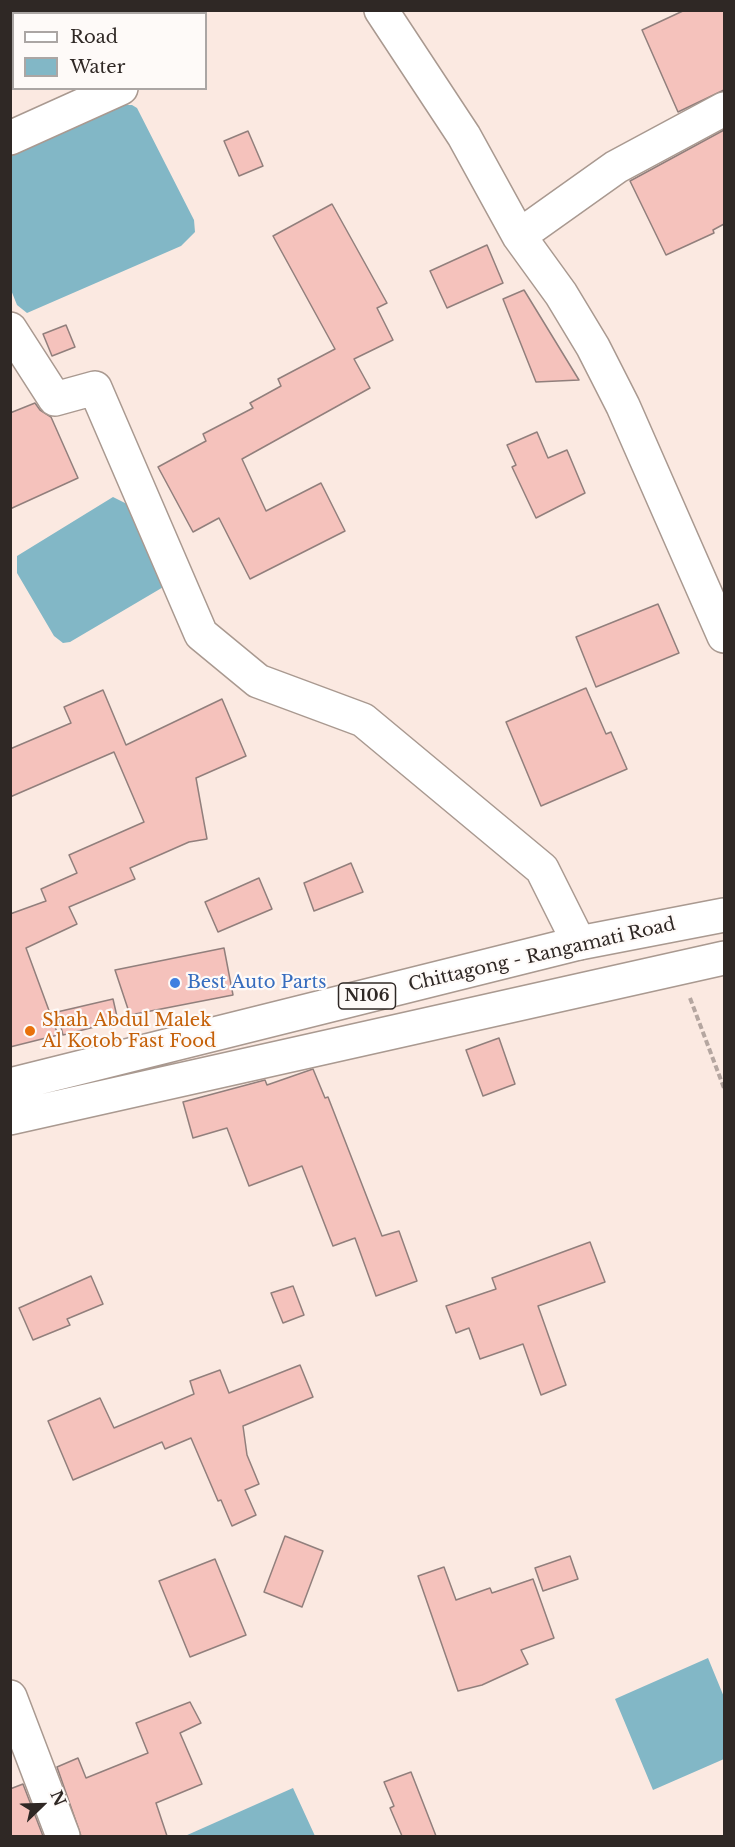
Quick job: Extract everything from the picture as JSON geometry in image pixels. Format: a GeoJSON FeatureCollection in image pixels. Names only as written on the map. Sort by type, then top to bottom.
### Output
{"type":"FeatureCollection","features":[{"type":"Feature","properties":{"kind":"main road"},"geometry":{"type":"LineString","coordinates":[[381,10],[464,136],[519,236],[561,294],[598,357],[623,406],[724,636]]}},
{"type":"Feature","properties":{"kind":"main road"},"geometry":{"type":"LineString","coordinates":[[10,138],[117,90]]}},
{"type":"Feature","properties":{"kind":"main road"},"geometry":{"type":"LineString","coordinates":[[519,236],[616,167],[724,109]]}},
{"type":"Feature","properties":{"kind":"main road"},"geometry":{"type":"LineString","coordinates":[[10,329],[55,399],[95,388],[201,634],[258,681],[363,720],[542,869],[579,943]]}},
{"type":"Feature","properties":{"kind":"main road","name":"Chittagong - Rangamati Road"},"geometry":{"type":"LineString","coordinates":[[10,1085],[579,943],[724,915]]}},
{"type":"Feature","properties":{"kind":"main road","name":"N106"},"geometry":{"type":"LineString","coordinates":[[10,1118],[724,958]]}},
{"type":"Feature","properties":{"kind":"main road"},"geometry":{"type":"LineString","coordinates":[[10,1697],[63,1836]]}},
{"type":"Feature","properties":{"kind":"path"},"geometry":{"type":"LineString","coordinates":[[681,969],[724,1088]]}},
{"type":"Feature","properties":{"kind":"water"},"geometry":{"type":"Polygon","coordinates":[[[119,105],[132,105],[137,108],[194,220],[195,232],[181,246],[27,313],[17,305],[11,290],[10,151],[119,105]]]}},
{"type":"Feature","properties":{"kind":"water"},"geometry":{"type":"Polygon","coordinates":[[[113,497],[131,506],[165,586],[70,642],[63,643],[54,636],[17,573],[17,556],[113,497]]]}},
{"type":"Feature","properties":{"kind":"water"},"geometry":{"type":"Polygon","coordinates":[[[708,1658],[724,1697],[724,1759],[653,1790],[615,1699],[708,1658]]]}},
{"type":"Feature","properties":{"kind":"water"},"geometry":{"type":"Polygon","coordinates":[[[293,1788],[315,1836],[185,1836],[293,1788]]]}},
{"type":"Feature","properties":{"kind":"building"},"geometry":{"type":"Polygon","coordinates":[[[685,10],[724,10],[724,90],[678,112],[642,30],[685,10]]]}},
{"type":"Feature","properties":{"kind":"building"},"geometry":{"type":"Polygon","coordinates":[[[724,130],[724,224],[713,230],[714,233],[666,255],[630,181],[724,130]]]}},
{"type":"Feature","properties":{"kind":"building"},"geometry":{"type":"Polygon","coordinates":[[[248,131],[263,166],[239,176],[224,141],[248,131]]]}},
{"type":"Feature","properties":{"kind":"building"},"geometry":{"type":"Polygon","coordinates":[[[332,204],[387,303],[377,308],[393,340],[354,359],[370,388],[242,459],[266,511],[321,483],[345,531],[250,579],[219,518],[193,532],[158,467],[206,441],[203,434],[253,408],[250,403],[281,386],[278,379],[335,349],[273,236],[332,204]]]}},
{"type":"Feature","properties":{"kind":"building"},"geometry":{"type":"Polygon","coordinates":[[[487,245],[503,283],[447,308],[430,271],[487,245]]]}},
{"type":"Feature","properties":{"kind":"building"},"geometry":{"type":"Polygon","coordinates":[[[524,290],[579,380],[536,382],[503,299],[524,290]]]}},
{"type":"Feature","properties":{"kind":"building"},"geometry":{"type":"Polygon","coordinates":[[[66,325],[75,347],[52,356],[43,334],[66,325]]]}},
{"type":"Feature","properties":{"kind":"building"},"geometry":{"type":"Polygon","coordinates":[[[35,403],[40,410],[51,417],[78,478],[10,509],[10,413],[35,403]]]}},
{"type":"Feature","properties":{"kind":"building"},"geometry":{"type":"Polygon","coordinates":[[[537,432],[548,458],[567,450],[585,493],[536,518],[512,467],[516,465],[507,445],[537,432]]]}},
{"type":"Feature","properties":{"kind":"building"},"geometry":{"type":"Polygon","coordinates":[[[658,604],[679,653],[596,687],[576,637],[658,604]]]}},
{"type":"Feature","properties":{"kind":"building"},"geometry":{"type":"Polygon","coordinates":[[[586,688],[606,734],[611,732],[627,769],[541,806],[506,722],[586,688]]]}},
{"type":"Feature","properties":{"kind":"building"},"geometry":{"type":"Polygon","coordinates":[[[103,690],[126,745],[222,699],[246,756],[196,778],[207,839],[189,842],[130,868],[135,879],[69,907],[77,924],[26,948],[58,1035],[10,1047],[10,914],[46,901],[41,889],[77,873],[69,855],[144,822],[114,752],[10,797],[10,749],[71,723],[64,707],[103,690]]]}},
{"type":"Feature","properties":{"kind":"building"},"geometry":{"type":"Polygon","coordinates":[[[351,863],[363,892],[314,911],[304,883],[351,863]]]}},
{"type":"Feature","properties":{"kind":"building"},"geometry":{"type":"Polygon","coordinates":[[[259,878],[272,909],[218,932],[205,902],[259,878]]]}},
{"type":"Feature","properties":{"kind":"building","name":"Best Auto Parts"},"geometry":{"type":"Polygon","coordinates":[[[224,948],[233,995],[130,1015],[115,970],[224,948]]]}},
{"type":"Feature","properties":{"kind":"building"},"geometry":{"type":"Polygon","coordinates":[[[113,999],[118,1021],[63,1035],[57,1012],[113,999]]]}},
{"type":"Feature","properties":{"kind":"building"},"geometry":{"type":"Polygon","coordinates":[[[499,1038],[515,1084],[483,1096],[466,1050],[499,1038]]]}},
{"type":"Feature","properties":{"kind":"building"},"geometry":{"type":"Polygon","coordinates":[[[313,1069],[325,1098],[328,1097],[382,1236],[399,1231],[417,1281],[376,1296],[355,1238],[333,1246],[302,1166],[249,1186],[227,1128],[193,1138],[183,1102],[265,1080],[267,1085],[313,1069]]]}},
{"type":"Feature","properties":{"kind":"building"},"geometry":{"type":"Polygon","coordinates":[[[590,1242],[605,1282],[538,1306],[566,1385],[541,1395],[523,1344],[480,1359],[469,1328],[456,1333],[446,1306],[496,1289],[492,1278],[590,1242]]]}},
{"type":"Feature","properties":{"kind":"building"},"geometry":{"type":"Polygon","coordinates":[[[91,1276],[103,1304],[67,1319],[70,1325],[33,1340],[19,1308],[91,1276]]]}},
{"type":"Feature","properties":{"kind":"building"},"geometry":{"type":"Polygon","coordinates":[[[293,1286],[304,1315],[283,1323],[271,1293],[293,1286]]]}},
{"type":"Feature","properties":{"kind":"building"},"geometry":{"type":"Polygon","coordinates":[[[300,1365],[313,1397],[243,1426],[247,1455],[259,1484],[245,1490],[256,1515],[232,1526],[221,1500],[218,1501],[191,1438],[165,1449],[162,1442],[73,1480],[48,1421],[100,1398],[114,1428],[194,1394],[190,1381],[220,1370],[229,1393],[300,1365]]]}},
{"type":"Feature","properties":{"kind":"building"},"geometry":{"type":"Polygon","coordinates":[[[285,1536],[323,1551],[302,1607],[264,1592],[285,1536]]]}},
{"type":"Feature","properties":{"kind":"building"},"geometry":{"type":"Polygon","coordinates":[[[570,1556],[578,1579],[543,1591],[535,1568],[570,1556]]]}},
{"type":"Feature","properties":{"kind":"building"},"geometry":{"type":"Polygon","coordinates":[[[215,1559],[246,1635],[190,1657],[159,1581],[215,1559]]]}},
{"type":"Feature","properties":{"kind":"building"},"geometry":{"type":"Polygon","coordinates":[[[444,1567],[456,1600],[490,1588],[492,1593],[533,1579],[554,1638],[521,1650],[528,1664],[482,1685],[458,1691],[418,1576],[444,1567]]]}},
{"type":"Feature","properties":{"kind":"building"},"geometry":{"type":"Polygon","coordinates":[[[190,1702],[201,1723],[180,1733],[202,1784],[156,1803],[167,1836],[81,1836],[57,1767],[78,1758],[86,1778],[148,1753],[136,1723],[190,1702]]]}},
{"type":"Feature","properties":{"kind":"building"},"geometry":{"type":"Polygon","coordinates":[[[411,1772],[436,1836],[402,1836],[390,1808],[394,1806],[384,1782],[411,1772]]]}},
{"type":"Feature","properties":{"kind":"building"},"geometry":{"type":"Polygon","coordinates":[[[23,1784],[43,1836],[10,1836],[10,1789],[23,1784]]]}},
{"type":"Feature","properties":{"kind":"place","name":"Best Auto Parts"},"geometry":{"type":"Point","coordinates":[175,983]}},
{"type":"Feature","properties":{"kind":"place","name":"Shah Abdul Malek Al Kotob Fast Food"},"geometry":{"type":"Point","coordinates":[30,1031]}}]}
